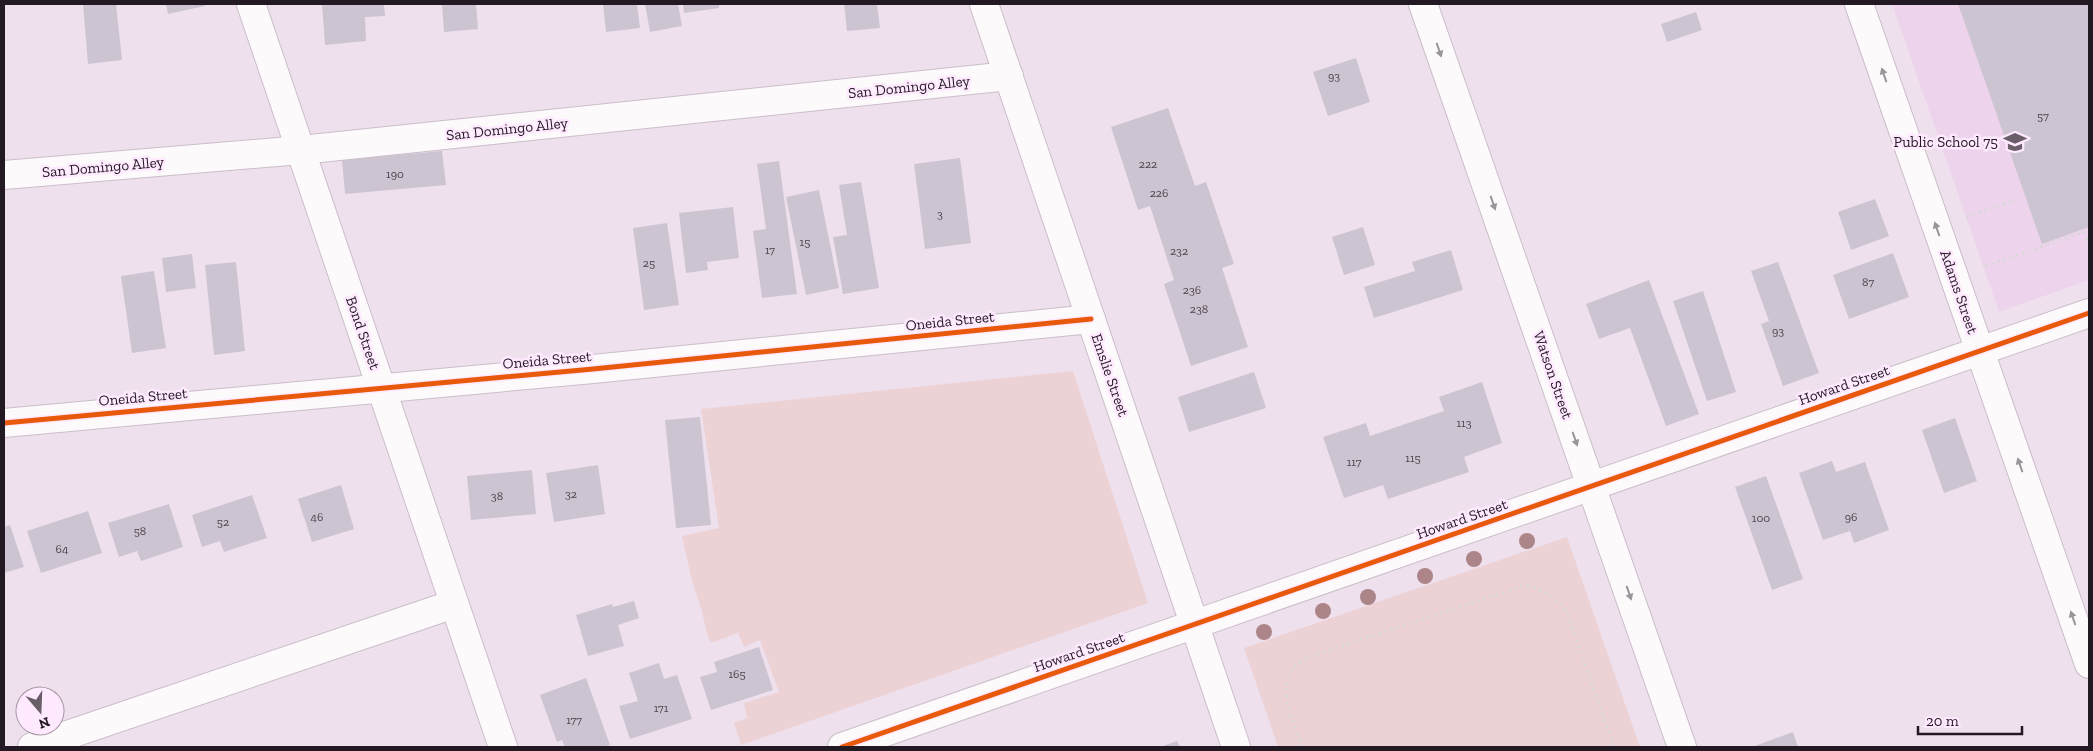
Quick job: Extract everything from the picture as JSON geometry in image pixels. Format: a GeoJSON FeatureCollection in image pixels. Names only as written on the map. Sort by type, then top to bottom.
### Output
{"type":"FeatureCollection","features":[{"type":"Feature","properties":{"kind":"street","name":"Bond Street"},"geometry":{"type":"LineString","coordinates":[[251,4],[503,747]]}},
{"type":"Feature","properties":{"kind":"street","name":"Emslie Street"},"geometry":{"type":"LineString","coordinates":[[984,4],[1236,747]]}},
{"type":"Feature","properties":{"kind":"street","name":"Watson Street"},"geometry":{"type":"LineString","coordinates":[[1423,4],[1682,747]]}},
{"type":"Feature","properties":{"kind":"street","name":"Adams Street"},"geometry":{"type":"LineString","coordinates":[[1859,4],[2089,664]]}},
{"type":"Feature","properties":{"kind":"street","name":"San Domingo Alley"},"geometry":{"type":"LineString","coordinates":[[4,175],[300,150],[1009,76]]}},
{"type":"Feature","properties":{"kind":"street","name":"Howard Street"},"geometry":{"type":"LineString","coordinates":[[842,747],[2089,313]]}},
{"type":"Feature","properties":{"kind":"street","name":"Oneida Street"},"geometry":{"type":"LineString","coordinates":[[4,423],[1091,320]]}},
{"type":"Feature","properties":{"kind":"street"},"geometry":{"type":"LineString","coordinates":[[32,747],[454,604]]}},
{"type":"Feature","properties":{"kind":"path"},"geometry":{"type":"LineString","coordinates":[[1987,209],[2020,198]]}},
{"type":"Feature","properties":{"kind":"path"},"geometry":{"type":"LineString","coordinates":[[1954,277],[2084,232],[2089,248]]}},
{"type":"Feature","properties":{"kind":"path"},"geometry":{"type":"LineString","coordinates":[[1302,747],[1286,701],[1285,686],[1296,663],[1306,658],[1523,586],[1535,586],[1548,593],[1559,601],[1568,615],[1614,747]]}},
{"type":"Feature","properties":{"kind":"shaded area","name":"Public School 75"},"geometry":{"type":"Polygon","coordinates":[[[1892,4],[2089,4],[2089,280],[1999,312],[1892,4]]]}},
{"type":"Feature","properties":{"kind":"shaded area"},"geometry":{"type":"Polygon","coordinates":[[[1073,371],[1148,603],[741,745],[734,723],[747,718],[744,703],[779,692],[760,640],[744,647],[738,633],[711,643],[692,581],[682,536],[719,528],[701,409],[1073,371]]]}},
{"type":"Feature","properties":{"kind":"shaded area"},"geometry":{"type":"Polygon","coordinates":[[[1567,537],[1640,747],[1278,747],[1244,648],[1567,537]]]}},
{"type":"Feature","properties":{"kind":"building"},"geometry":{"type":"Polygon","coordinates":[[[83,4],[116,4],[122,60],[88,64],[83,4]]]}},
{"type":"Feature","properties":{"kind":"building"},"geometry":{"type":"Polygon","coordinates":[[[166,4],[204,4],[205,6],[168,14],[166,4]]]}},
{"type":"Feature","properties":{"kind":"building"},"geometry":{"type":"Polygon","coordinates":[[[322,4],[384,4],[385,16],[365,17],[366,41],[325,45],[322,4]]]}},
{"type":"Feature","properties":{"kind":"building"},"geometry":{"type":"Polygon","coordinates":[[[442,4],[476,4],[478,29],[444,32],[442,4]]]}},
{"type":"Feature","properties":{"kind":"building"},"geometry":{"type":"Polygon","coordinates":[[[603,4],[637,4],[640,28],[606,32],[603,4]]]}},
{"type":"Feature","properties":{"kind":"building"},"geometry":{"type":"Polygon","coordinates":[[[645,4],[678,4],[682,26],[650,32],[645,4]]]}},
{"type":"Feature","properties":{"kind":"building"},"geometry":{"type":"Polygon","coordinates":[[[683,4],[719,4],[719,8],[684,13],[683,4]]]}},
{"type":"Feature","properties":{"kind":"building"},"geometry":{"type":"Polygon","coordinates":[[[844,4],[877,4],[880,28],[847,31],[844,4]]]}},
{"type":"Feature","properties":{"kind":"building"},"geometry":{"type":"Polygon","coordinates":[[[1958,4],[2089,4],[2089,227],[2042,244],[1958,4]]]}},
{"type":"Feature","properties":{"kind":"building"},"geometry":{"type":"Polygon","coordinates":[[[1696,12],[1702,30],[1667,42],[1661,24],[1696,12]]]}},
{"type":"Feature","properties":{"kind":"building"},"geometry":{"type":"Polygon","coordinates":[[[1356,58],[1370,102],[1328,116],[1313,72],[1356,58]]]}},
{"type":"Feature","properties":{"kind":"building"},"geometry":{"type":"Polygon","coordinates":[[[1168,108],[1195,186],[1206,182],[1234,264],[1222,268],[1248,347],[1191,366],[1164,284],[1174,280],[1150,206],[1138,210],[1111,127],[1168,108]]]}},
{"type":"Feature","properties":{"kind":"building"},"geometry":{"type":"Polygon","coordinates":[[[442,151],[446,185],[345,194],[342,160],[442,151]]]}},
{"type":"Feature","properties":{"kind":"building"},"geometry":{"type":"Polygon","coordinates":[[[960,158],[971,243],[925,249],[914,164],[960,158]]]}},
{"type":"Feature","properties":{"kind":"building"},"geometry":{"type":"Polygon","coordinates":[[[779,161],[797,294],[762,298],[753,231],[766,229],[757,164],[779,161]]]}},
{"type":"Feature","properties":{"kind":"building"},"geometry":{"type":"Polygon","coordinates":[[[861,182],[879,288],[843,294],[833,237],[847,235],[839,185],[861,182]]]}},
{"type":"Feature","properties":{"kind":"building"},"geometry":{"type":"Polygon","coordinates":[[[819,190],[839,288],[806,295],[786,197],[819,190]]]}},
{"type":"Feature","properties":{"kind":"building"},"geometry":{"type":"Polygon","coordinates":[[[1875,199],[1889,236],[1851,250],[1838,212],[1875,199]]]}},
{"type":"Feature","properties":{"kind":"building"},"geometry":{"type":"Polygon","coordinates":[[[733,207],[739,258],[707,262],[708,270],[686,273],[679,213],[733,207]]]}},
{"type":"Feature","properties":{"kind":"building"},"geometry":{"type":"Polygon","coordinates":[[[667,223],[679,305],[644,310],[633,228],[667,223]]]}},
{"type":"Feature","properties":{"kind":"building"},"geometry":{"type":"Polygon","coordinates":[[[1363,227],[1375,265],[1344,275],[1332,237],[1363,227]]]}},
{"type":"Feature","properties":{"kind":"building"},"geometry":{"type":"Polygon","coordinates":[[[1451,250],[1463,290],[1374,318],[1364,287],[1415,271],[1412,262],[1451,250]]]}},
{"type":"Feature","properties":{"kind":"building"},"geometry":{"type":"Polygon","coordinates":[[[1893,253],[1909,297],[1849,319],[1833,275],[1893,253]]]}},
{"type":"Feature","properties":{"kind":"building"},"geometry":{"type":"Polygon","coordinates":[[[192,254],[196,288],[166,292],[162,258],[192,254]]]}},
{"type":"Feature","properties":{"kind":"building"},"geometry":{"type":"Polygon","coordinates":[[[236,262],[245,351],[214,355],[205,265],[236,262]]]}},
{"type":"Feature","properties":{"kind":"building"},"geometry":{"type":"Polygon","coordinates":[[[1778,262],[1819,373],[1783,386],[1761,324],[1769,321],[1751,271],[1778,262]]]}},
{"type":"Feature","properties":{"kind":"building"},"geometry":{"type":"Polygon","coordinates":[[[154,271],[166,348],[132,353],[121,276],[154,271]]]}},
{"type":"Feature","properties":{"kind":"building"},"geometry":{"type":"Polygon","coordinates":[[[1649,280],[1699,414],[1666,426],[1630,328],[1599,339],[1586,304],[1649,280]]]}},
{"type":"Feature","properties":{"kind":"building"},"geometry":{"type":"Polygon","coordinates":[[[1703,291],[1736,392],[1707,401],[1673,301],[1703,291]]]}},
{"type":"Feature","properties":{"kind":"building"},"geometry":{"type":"Polygon","coordinates":[[[1254,372],[1266,408],[1189,432],[1178,397],[1254,372]]]}},
{"type":"Feature","properties":{"kind":"building"},"geometry":{"type":"Polygon","coordinates":[[[1482,382],[1502,443],[1464,457],[1469,472],[1388,499],[1383,485],[1344,498],[1323,437],[1366,423],[1370,436],[1444,411],[1439,397],[1482,382]]]}},
{"type":"Feature","properties":{"kind":"building"},"geometry":{"type":"Polygon","coordinates":[[[700,417],[711,525],[676,528],[665,420],[700,417]]]}},
{"type":"Feature","properties":{"kind":"building"},"geometry":{"type":"Polygon","coordinates":[[[1955,418],[1977,481],[1944,493],[1922,430],[1955,418]]]}},
{"type":"Feature","properties":{"kind":"building"},"geometry":{"type":"Polygon","coordinates":[[[1832,461],[1836,472],[1865,462],[1889,530],[1854,543],[1850,531],[1823,540],[1799,473],[1832,461]]]}},
{"type":"Feature","properties":{"kind":"building"},"geometry":{"type":"Polygon","coordinates":[[[598,465],[605,514],[554,522],[546,473],[598,465]]]}},
{"type":"Feature","properties":{"kind":"building"},"geometry":{"type":"Polygon","coordinates":[[[532,470],[536,514],[471,520],[467,476],[532,470]]]}},
{"type":"Feature","properties":{"kind":"building"},"geometry":{"type":"Polygon","coordinates":[[[1766,476],[1803,579],[1772,590],[1735,487],[1766,476]]]}},
{"type":"Feature","properties":{"kind":"building"},"geometry":{"type":"Polygon","coordinates":[[[341,485],[354,529],[312,542],[298,499],[341,485]]]}},
{"type":"Feature","properties":{"kind":"building"},"geometry":{"type":"Polygon","coordinates":[[[252,495],[267,538],[224,552],[220,541],[202,547],[192,515],[252,495]]]}},
{"type":"Feature","properties":{"kind":"building"},"geometry":{"type":"Polygon","coordinates":[[[169,504],[183,547],[141,561],[137,551],[119,557],[108,523],[169,504]]]}},
{"type":"Feature","properties":{"kind":"building"},"geometry":{"type":"Polygon","coordinates":[[[88,511],[102,553],[41,573],[27,531],[88,511]]]}},
{"type":"Feature","properties":{"kind":"building"},"geometry":{"type":"Polygon","coordinates":[[[10,525],[24,567],[4,573],[4,527],[10,525]]]}},
{"type":"Feature","properties":{"kind":"building"},"geometry":{"type":"Polygon","coordinates":[[[634,601],[639,618],[618,625],[624,646],[588,656],[576,615],[612,604],[613,607],[634,601]]]}},
{"type":"Feature","properties":{"kind":"building"},"geometry":{"type":"Polygon","coordinates":[[[759,647],[773,690],[711,710],[700,677],[717,672],[714,662],[759,647]]]}},
{"type":"Feature","properties":{"kind":"building"},"geometry":{"type":"Polygon","coordinates":[[[659,663],[664,679],[677,675],[692,719],[630,739],[619,706],[638,701],[629,673],[659,663]]]}},
{"type":"Feature","properties":{"kind":"building"},"geometry":{"type":"Polygon","coordinates":[[[586,678],[610,745],[603,747],[565,747],[562,740],[557,742],[540,695],[586,678]]]}},
{"type":"Feature","properties":{"kind":"building"},"geometry":{"type":"Polygon","coordinates":[[[1793,732],[1798,747],[1752,747],[1793,732]]]}},
{"type":"Feature","properties":{"kind":"building"},"geometry":{"type":"Polygon","coordinates":[[[1177,741],[1180,747],[1160,747],[1177,741]]]}},
{"type":"Feature","properties":{"kind":"cycle path"},"geometry":{"type":"LineString","coordinates":[[842,747],[2089,313]]}},
{"type":"Feature","properties":{"kind":"cycle path"},"geometry":{"type":"LineString","coordinates":[[4,423],[593,369],[1091,319]]}},
{"type":"Feature","properties":{"kind":"place","name":"Public School 75"},"geometry":{"type":"Point","coordinates":[2015,142]}}]}
